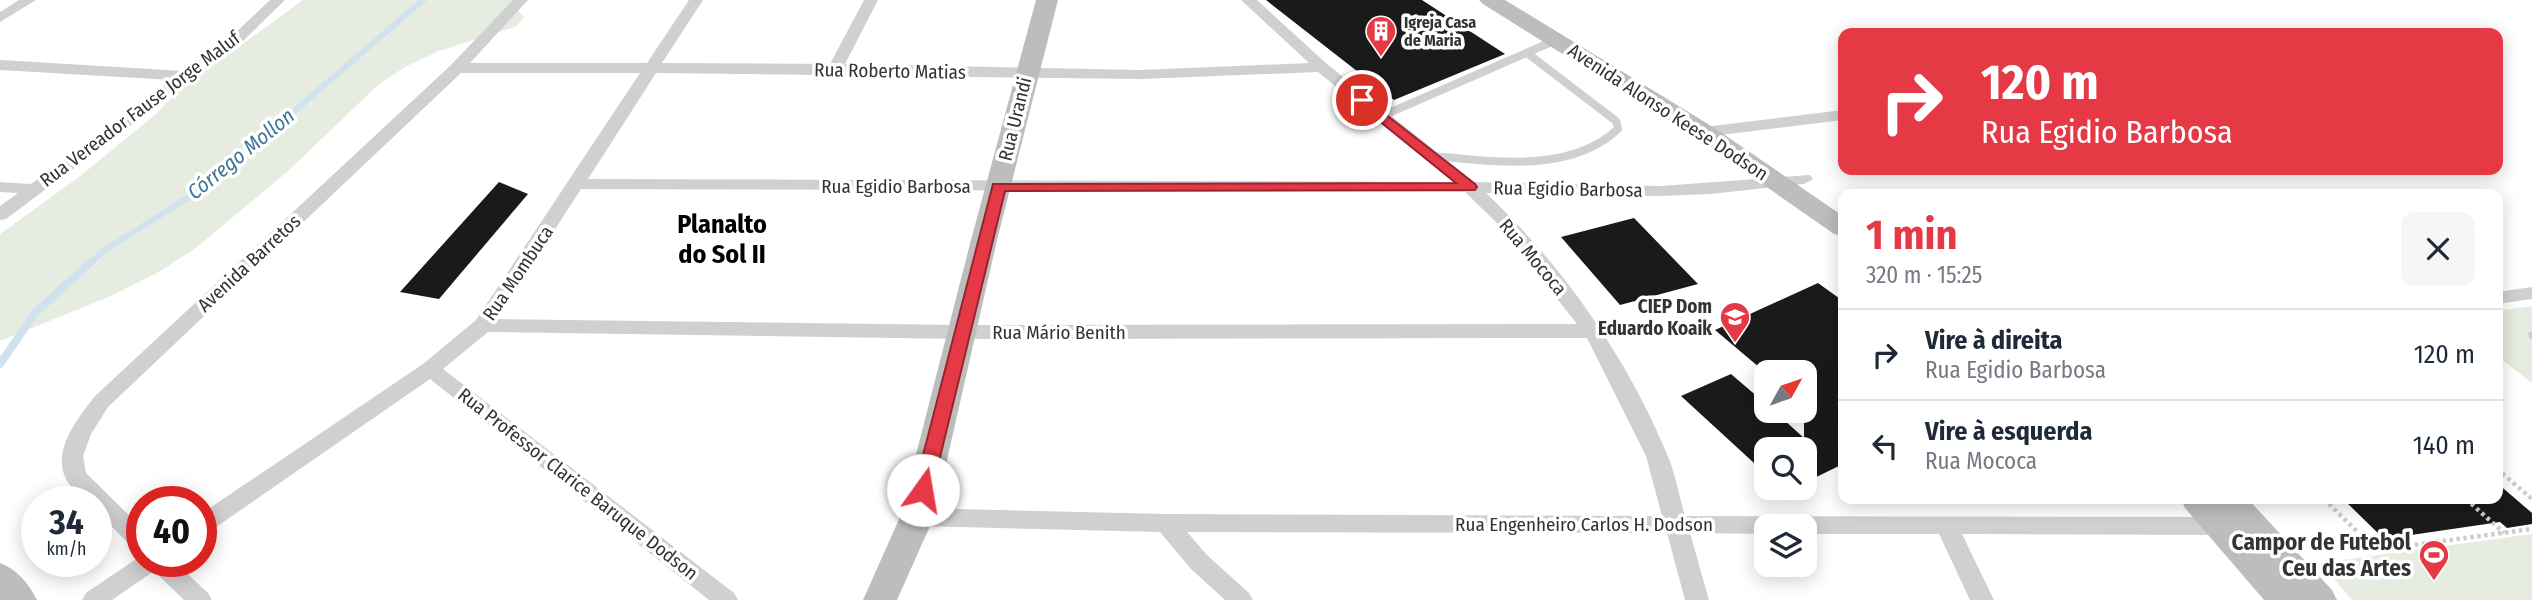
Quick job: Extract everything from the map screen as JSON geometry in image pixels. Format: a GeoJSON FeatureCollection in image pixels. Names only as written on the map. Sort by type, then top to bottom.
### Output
{"type":"FeatureCollection","features":[{"type":"Feature","properties":{"kind":"street"},"geometry":{"type":"LineString","coordinates":[[0,18],[29,0]]}},
{"type":"Feature","properties":{"kind":"street","name":"Rua Vereador Fause Jorge Maluf"},"geometry":{"type":"LineString","coordinates":[[0,215],[236,40],[278,0]]}},
{"type":"Feature","properties":{"kind":"street","name":"Avenida Barretos"},"geometry":{"type":"LineString","coordinates":[[126,527],[75,476],[72,456],[81,432],[101,402],[457,68],[521,0]]}},
{"type":"Feature","properties":{"kind":"street","name":"Rua Mombuca"},"geometry":{"type":"LineString","coordinates":[[217,515],[430,369],[483,325],[696,0]]}},
{"type":"Feature","properties":{"kind":"street"},"geometry":{"type":"LineString","coordinates":[[835,69],[871,0]]}},
{"type":"Feature","properties":{"kind":"street","name":"Rua Urandi"},"geometry":{"type":"LineString","coordinates":[[880,600],[917,517],[961,332],[1047,0]]}},
{"type":"Feature","properties":{"kind":"street","name":"Rua Mococa"},"geometry":{"type":"LineString","coordinates":[[1248,0],[1322,67],[1470,187],[1502,218],[1593,331],[1620,379],[1657,456],[1697,600]]}},
{"type":"Feature","properties":{"kind":"street","name":"Avenida Alonso Keese Dodson"},"geometry":{"type":"LineString","coordinates":[[1490,0],[1704,132],[1838,225]]}},
{"type":"Feature","properties":{"kind":"street","name":"Avenida Alonso Keese Dodson"},"geometry":{"type":"LineString","coordinates":[[1520,0],[1729,129],[1838,202]]}},
{"type":"Feature","properties":{"kind":"street"},"geometry":{"type":"LineString","coordinates":[[0,65],[187,76]]}},
{"type":"Feature","properties":{"kind":"street","name":"Rua Roberto Matias"},"geometry":{"type":"LineString","coordinates":[[457,68],[835,69],[1026,74],[1268,72],[1322,67]]}},
{"type":"Feature","properties":{"kind":"street"},"geometry":{"type":"LineString","coordinates":[[1704,132],[1838,116]]}},
{"type":"Feature","properties":{"kind":"street","name":"Rua Egidio Barbosa"},"geometry":{"type":"LineString","coordinates":[[576,184],[1470,187],[1660,191],[1710,189],[1804,179]]}},
{"type":"Feature","properties":{"kind":"street"},"geometry":{"type":"LineString","coordinates":[[0,187],[33,189]]}},
{"type":"Feature","properties":{"kind":"street"},"geometry":{"type":"LineString","coordinates":[[2503,297],[2532,293]]}},
{"type":"Feature","properties":{"kind":"street","name":"Rua Mário Benith"},"geometry":{"type":"LineString","coordinates":[[483,325],[961,332],[1593,331]]}},
{"type":"Feature","properties":{"kind":"street","name":"Rua Professor Clarice Baruque Dodson"},"geometry":{"type":"LineString","coordinates":[[430,369],[726,600]]}},
{"type":"Feature","properties":{"kind":"street"},"geometry":{"type":"LineString","coordinates":[[2209,504],[2235,515],[2320,600]]}},
{"type":"Feature","properties":{"kind":"street"},"geometry":{"type":"LineString","coordinates":[[2235,515],[2285,600]]}},
{"type":"Feature","properties":{"kind":"street","name":"Rua Engenheiro Carlos H. Dodson"},"geometry":{"type":"LineString","coordinates":[[917,517],[1166,523],[1946,525],[2235,515]]}},
{"type":"Feature","properties":{"kind":"street"},"geometry":{"type":"LineString","coordinates":[[1166,523],[1199,562],[1241,600]]}},
{"type":"Feature","properties":{"kind":"street"},"geometry":{"type":"LineString","coordinates":[[1946,525],[1982,600]]}},
{"type":"Feature","properties":{"kind":"street"},"geometry":{"type":"LineString","coordinates":[[0,576],[20,600]]}},
{"type":"Feature","properties":{"kind":"street"},"geometry":{"type":"LineString","coordinates":[[94,600],[127,577]]}},
{"type":"Feature","properties":{"kind":"street"},"geometry":{"type":"LineString","coordinates":[[176,577],[200,600]]}},
{"type":"Feature","properties":{"kind":"lane"},"geometry":{"type":"LineString","coordinates":[[1382,116],[1556,40]]}},
{"type":"Feature","properties":{"kind":"lane"},"geometry":{"type":"LineString","coordinates":[[1431,156],[1518,161],[1568,155],[1599,146],[1612,137],[1618,129],[1616,121],[1527,53]]}},
{"type":"Feature","properties":{"kind":"path"},"geometry":{"type":"LineString","coordinates":[[2503,474],[2532,499]]}},
{"type":"Feature","properties":{"kind":"path"},"geometry":{"type":"LineString","coordinates":[[2329,504],[2376,550],[2532,529]]}},
{"type":"Feature","properties":{"kind":"path"},"geometry":{"type":"LineString","coordinates":[[2472,504],[2504,533]]}},
{"type":"Feature","properties":{"kind":"shaded area"},"geometry":{"type":"Polygon","coordinates":[[[303,0],[514,0],[516,8],[524,17],[517,26],[439,51],[405,67],[378,85],[287,172],[197,247],[159,272],[111,296],[0,341],[0,234],[79,177],[156,114],[178,91],[303,0]]]}},
{"type":"Feature","properties":{"kind":"shaded area"},"geometry":{"type":"Polygon","coordinates":[[[2532,306],[2532,383],[2503,361],[2503,310],[2532,306]]]}},
{"type":"Feature","properties":{"kind":"shaded area","name":"Campor de Futebol Ceu das Artes"},"geometry":{"type":"Polygon","coordinates":[[[2532,534],[2532,600],[2352,600],[2320,563],[2532,534]]]}},
{"type":"Feature","properties":{"kind":"building","name":"Igreja Casa de Maria"},"geometry":{"type":"Polygon","coordinates":[[[1266,0],[1422,0],[1505,54],[1394,100],[1266,0]]]}},
{"type":"Feature","properties":{"kind":"building"},"geometry":{"type":"Polygon","coordinates":[[[499,182],[528,194],[439,299],[400,292],[499,182]]]}},
{"type":"Feature","properties":{"kind":"building"},"geometry":{"type":"Polygon","coordinates":[[[1634,218],[1698,284],[1620,305],[1561,237],[1634,218]]]}},
{"type":"Feature","properties":{"kind":"building"},"geometry":{"type":"Polygon","coordinates":[[[1818,283],[1838,297],[1838,466],[1817,477],[1817,437],[1804,437],[1804,424],[1817,423],[1817,360],[1754,360],[1754,363],[1715,330],[1818,283]]]}},
{"type":"Feature","properties":{"kind":"building"},"geometry":{"type":"Polygon","coordinates":[[[1731,374],[1754,394],[1754,424],[1788,424],[1803,437],[1754,437],[1754,463],[1681,396],[1731,374]]]}},
{"type":"Feature","properties":{"kind":"building"},"geometry":{"type":"Polygon","coordinates":[[[2503,488],[2532,513],[2532,524],[2507,528],[2500,522],[2384,539],[2348,504],[2503,504],[2503,488]]]}},
{"type":"Feature","properties":{"kind":"waterway","name":"Córrego Mollon"},"geometry":{"type":"LineString","coordinates":[[90,263],[105,250],[211,183],[423,0]]}},
{"type":"Feature","properties":{"kind":"waterway","name":"Córrego Mollon"},"geometry":{"type":"LineString","coordinates":[[0,364],[35,313],[92,261]]}},
{"type":"Feature","properties":{"kind":"place","name":"Igreja Casa de Maria"},"geometry":{"type":"Point","coordinates":[1381,58]}},
{"type":"Feature","properties":{"kind":"place","name":"CIEP Dom Eduardo Koaik"},"geometry":{"type":"Point","coordinates":[1735,344]}},
{"type":"Feature","properties":{"kind":"place","name":"Campor de Futebol Ceu das Artes"},"geometry":{"type":"Point","coordinates":[2434,582]}},
{"type":"Feature","properties":{"kind":"district","name":"Planalto do Sol II"},"geometry":{"type":"Point","coordinates":[722,239]}},
{"type":"Feature","properties":{"kind":"route"},"geometry":{"type":"LineString","coordinates":[[923,490],[999,187],[1470,187],[1362,100]]}}]}
